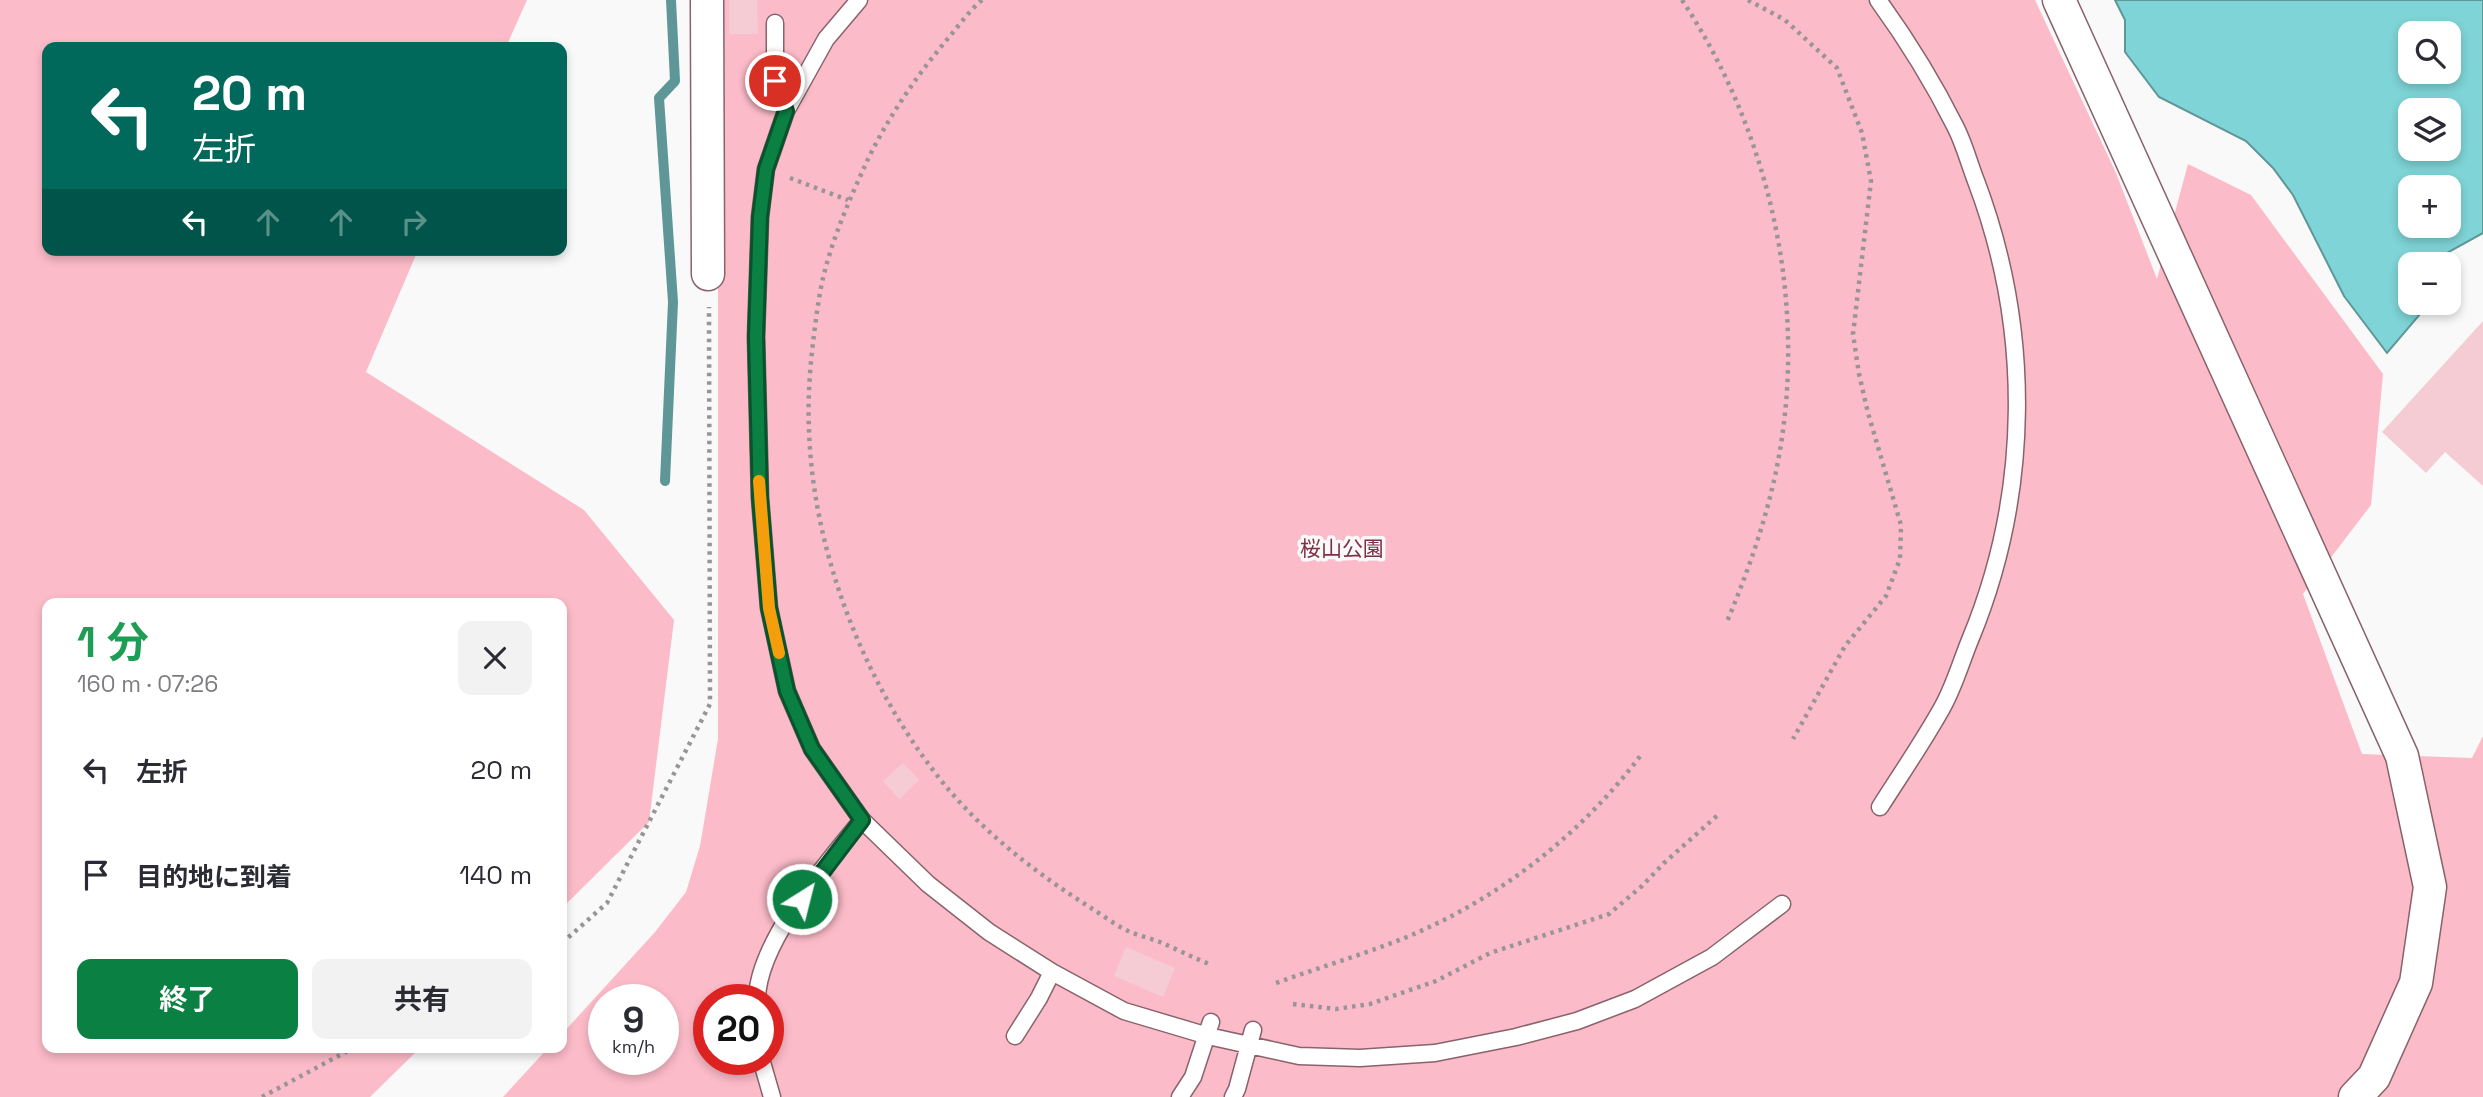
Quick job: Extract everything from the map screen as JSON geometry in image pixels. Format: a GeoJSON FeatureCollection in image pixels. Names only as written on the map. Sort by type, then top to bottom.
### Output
{"type":"FeatureCollection","features":[{"type":"Feature","properties":{"kind":"street"},"geometry":{"type":"LineString","coordinates":[[707,0],[708,274]]}},
{"type":"Feature","properties":{"kind":"street"},"geometry":{"type":"LineString","coordinates":[[2059,0],[2402,756],[2430,887],[2416,983],[2374,1077],[2355,1097]]}},
{"type":"Feature","properties":{"kind":"lane"},"geometry":{"type":"LineString","coordinates":[[859,0],[826,39],[786,111],[766,169],[760,217],[756,337],[760,498],[769,608],[787,691],[812,749],[862,820],[929,884],[989,932],[1052,972],[1124,1011],[1251,1038],[1299,1056],[1360,1058],[1435,1054],[1577,1021],[1635,999],[1712,957],[1782,904]]}},
{"type":"Feature","properties":{"kind":"lane"},"geometry":{"type":"LineString","coordinates":[[1878,0],[1921,64],[1956,129],[1990,217],[2008,291],[2019,408],[2013,486],[2001,551],[1983,610],[1943,707],[1880,807]]}},
{"type":"Feature","properties":{"kind":"lane"},"geometry":{"type":"LineString","coordinates":[[775,23],[775,81],[786,111]]}},
{"type":"Feature","properties":{"kind":"lane"},"geometry":{"type":"LineString","coordinates":[[757,984],[770,951],[788,919],[862,820]]}},
{"type":"Feature","properties":{"kind":"lane"},"geometry":{"type":"LineString","coordinates":[[1015,1036],[1040,998],[1052,972]]}},
{"type":"Feature","properties":{"kind":"lane"},"geometry":{"type":"LineString","coordinates":[[1180,1097],[1194,1077],[1209,1029]]}},
{"type":"Feature","properties":{"kind":"lane"},"geometry":{"type":"LineString","coordinates":[[1233,1097],[1251,1038]]}},
{"type":"Feature","properties":{"kind":"lane"},"geometry":{"type":"LineString","coordinates":[[766,1075],[773,1097]]}},
{"type":"Feature","properties":{"kind":"path"},"geometry":{"type":"LineString","coordinates":[[982,0],[912,82],[883,129],[848,200],[818,303],[809,387],[809,431],[822,532],[840,592],[864,655],[886,698],[923,757],[951,792],[1008,849],[1046,879],[1126,930],[1209,964]]}},
{"type":"Feature","properties":{"kind":"path"},"geometry":{"type":"LineString","coordinates":[[1682,0],[1724,71],[1746,126],[1767,186],[1785,282],[1787,391],[1781,438],[1768,503],[1746,576],[1726,624]]}},
{"type":"Feature","properties":{"kind":"path"},"geometry":{"type":"LineString","coordinates":[[1748,0],[1785,20],[1837,68],[1862,133],[1871,181],[1853,334],[1868,413],[1901,525],[1900,559],[1886,596],[1845,646],[1793,739]]}},
{"type":"Feature","properties":{"kind":"path"},"geometry":{"type":"LineString","coordinates":[[766,169],[848,200]]}},
{"type":"Feature","properties":{"kind":"path"},"geometry":{"type":"LineString","coordinates":[[567,939],[607,903],[710,704],[708,274]]}},
{"type":"Feature","properties":{"kind":"path"},"geometry":{"type":"LineString","coordinates":[[1276,983],[1402,939],[1487,895],[1569,837],[1641,755]]}},
{"type":"Feature","properties":{"kind":"path"},"geometry":{"type":"LineString","coordinates":[[1293,1004],[1336,1009],[1370,1004],[1436,981],[1490,953],[1609,914],[1719,814]]}},
{"type":"Feature","properties":{"kind":"path"},"geometry":{"type":"LineString","coordinates":[[262,1097],[344,1053]]}},
{"type":"Feature","properties":{"kind":"green space"},"geometry":{"type":"Polygon","coordinates":[[[0,0],[527,0],[508,42],[42,42],[42,256],[415,256],[366,372],[584,510],[674,620],[649,822],[567,903],[567,598],[42,598],[42,1053],[415,1053],[370,1097],[0,1097],[0,0]]]}},
{"type":"Feature","properties":{"kind":"green space","name":"桜山公園"},"geometry":{"type":"Polygon","coordinates":[[[718,0],[2035,0],[2116,173],[2157,279],[2188,164],[2251,195],[2383,374],[2371,505],[2303,594],[2362,754],[2472,758],[2483,736],[2483,1097],[503,1097],[543,1053],[567,1053],[567,1029],[588,1005],[588,1075],[679,1075],[679,984],[608,984],[655,932],[686,892],[700,846],[718,739],[718,0]]]}},
{"type":"Feature","properties":{"kind":"water"},"geometry":{"type":"Polygon","coordinates":[[[2115,0],[2483,0],[2483,233],[2449,252],[2398,252],[2398,315],[2419,315],[2387,353],[2344,296],[2293,195],[2273,168],[2246,141],[2159,97],[2125,52],[2125,20],[2115,0]]]}},
{"type":"Feature","properties":{"kind":"building"},"geometry":{"type":"Polygon","coordinates":[[[729,0],[757,0],[758,34],[729,34],[729,0]]]}},
{"type":"Feature","properties":{"kind":"building"},"geometry":{"type":"Polygon","coordinates":[[[2483,321],[2483,486],[2445,452],[2426,473],[2382,432],[2483,321]]]}},
{"type":"Feature","properties":{"kind":"building"},"geometry":{"type":"Polygon","coordinates":[[[903,763],[919,780],[899,799],[883,781],[903,763]]]}},
{"type":"Feature","properties":{"kind":"building"},"geometry":{"type":"Polygon","coordinates":[[[1126,947],[1175,968],[1163,997],[1114,976],[1126,947]]]}},
{"type":"Feature","properties":{"kind":"waterway"},"geometry":{"type":"LineString","coordinates":[[665,481],[673,302],[659,98],[675,81],[671,0]]}},
{"type":"Feature","properties":{"kind":"slow traffic"},"geometry":{"type":"LineString","coordinates":[[759,481],[769,608],[779,653]]}},
{"type":"Feature","properties":{"kind":"route"},"geometry":{"type":"LineString","coordinates":[[775,81],[786,111],[766,169],[760,217],[756,337],[760,498],[769,608],[787,691],[812,749],[862,820],[802,899]]}}]}
